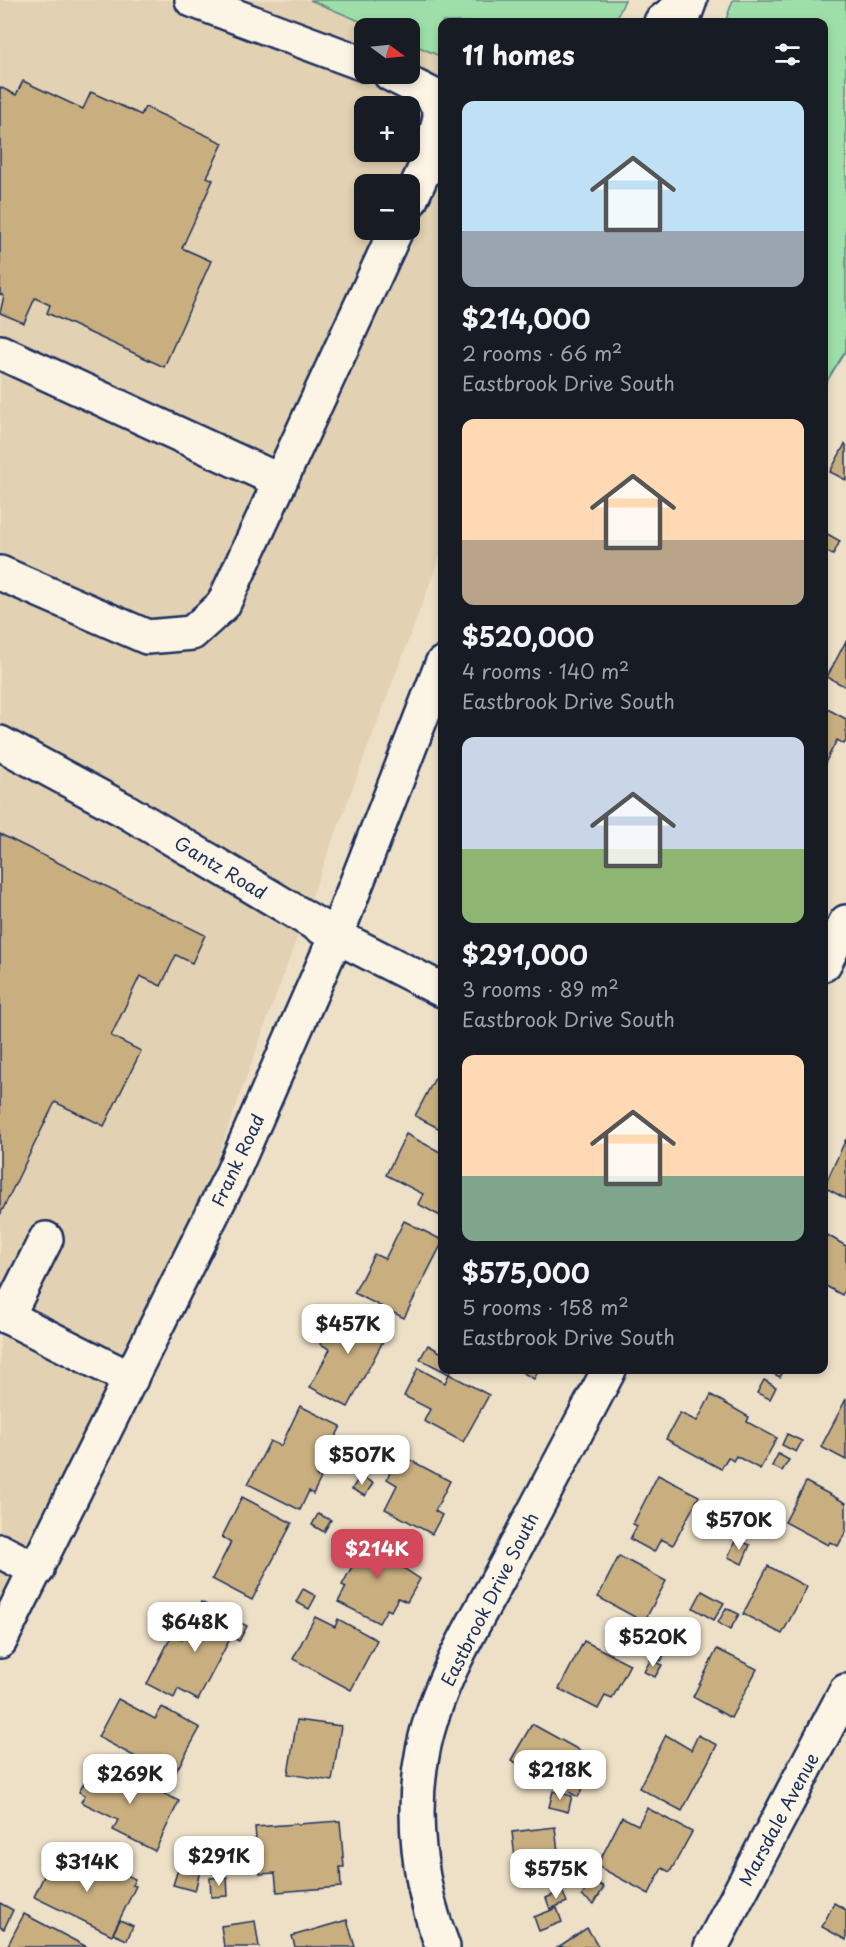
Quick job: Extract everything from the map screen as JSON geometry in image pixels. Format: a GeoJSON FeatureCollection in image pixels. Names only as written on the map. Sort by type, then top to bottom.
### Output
{"type":"FeatureCollection","features":[{"type":"Feature","properties":{"kind":"main road"},"geometry":{"type":"LineString","coordinates":[[192,0],[354,60]]}},
{"type":"Feature","properties":{"kind":"main road"},"geometry":{"type":"LineString","coordinates":[[666,18],[690,0]]}},
{"type":"Feature","properties":{"kind":"main road"},"geometry":{"type":"LineString","coordinates":[[683,18],[690,0]]}},
{"type":"Feature","properties":{"kind":"main road"},"geometry":{"type":"LineString","coordinates":[[411,84],[432,94],[438,105]]}},
{"type":"Feature","properties":{"kind":"main road"},"geometry":{"type":"LineString","coordinates":[[420,179],[432,153],[438,128]]}},
{"type":"Feature","properties":{"kind":"main road"},"geometry":{"type":"LineString","coordinates":[[0,573],[147,637],[192,633],[223,605],[391,240]]}},
{"type":"Feature","properties":{"kind":"main road"},"geometry":{"type":"LineString","coordinates":[[0,352],[280,480]]}},
{"type":"Feature","properties":{"kind":"main road","name":"Frank Road"},"geometry":{"type":"LineString","coordinates":[[0,1641],[231,1176],[336,936],[438,674]]}},
{"type":"Feature","properties":{"kind":"main road","name":"Gantz Road"},"geometry":{"type":"LineString","coordinates":[[0,743],[126,811],[336,936],[438,988]]}},
{"type":"Feature","properties":{"kind":"main road"},"geometry":{"type":"LineString","coordinates":[[828,956],[846,922]]}},
{"type":"Feature","properties":{"kind":"main road"},"geometry":{"type":"LineString","coordinates":[[46,1239],[3,1315],[131,1379]]}},
{"type":"Feature","properties":{"kind":"main road","name":"Eastbrook Drive South"},"geometry":{"type":"LineString","coordinates":[[443,1947],[432,1918],[418,1858],[418,1806],[423,1750],[439,1698],[460,1649],[607,1374]]}},
{"type":"Feature","properties":{"kind":"main road"},"geometry":{"type":"LineString","coordinates":[[0,1551],[37,1570]]}},
{"type":"Feature","properties":{"kind":"main road","name":"Marsdale Avenue"},"geometry":{"type":"LineString","coordinates":[[711,1947],[846,1691]]}},
{"type":"Feature","properties":{"kind":"shaded area"},"geometry":{"type":"Polygon","coordinates":[[[0,0],[310,0],[354,19],[354,84],[420,84],[420,47],[438,55],[438,562],[319,877],[149,1346],[0,1634],[0,0]]]}},
{"type":"Feature","properties":{"kind":"green space"},"geometry":{"type":"Polygon","coordinates":[[[310,0],[625,0],[617,18],[438,18],[438,55],[420,47],[420,18],[354,19],[310,0]]]}},
{"type":"Feature","properties":{"kind":"green space"},"geometry":{"type":"Polygon","coordinates":[[[733,0],[846,0],[846,350],[828,379],[828,18],[726,18],[733,0]]]}},
{"type":"Feature","properties":{"kind":"building"},"geometry":{"type":"Polygon","coordinates":[[[23,81],[83,109],[91,92],[141,115],[145,107],[223,143],[207,177],[213,180],[182,248],[211,261],[164,367],[47,313],[50,305],[35,298],[24,323],[0,313],[4,296],[0,294],[0,87],[16,95],[23,81]]]}},
{"type":"Feature","properties":{"kind":"building"},"geometry":{"type":"Polygon","coordinates":[[[846,445],[846,480],[830,472],[846,445]]]}},
{"type":"Feature","properties":{"kind":"building"},"geometry":{"type":"Polygon","coordinates":[[[828,534],[840,541],[833,555],[828,552],[828,534]]]}},
{"type":"Feature","properties":{"kind":"building"},"geometry":{"type":"Polygon","coordinates":[[[846,641],[846,687],[828,678],[846,641]]]}},
{"type":"Feature","properties":{"kind":"building"},"geometry":{"type":"Polygon","coordinates":[[[828,709],[846,719],[846,741],[844,744],[837,740],[828,757],[828,709]]]}},
{"type":"Feature","properties":{"kind":"building"},"geometry":{"type":"Polygon","coordinates":[[[0,834],[205,935],[192,963],[176,955],[161,986],[140,976],[111,1036],[141,1051],[104,1126],[55,1102],[0,1215],[0,834]]]}},
{"type":"Feature","properties":{"kind":"building"},"geometry":{"type":"Polygon","coordinates":[[[435,1078],[438,1080],[438,1128],[415,1116],[435,1078]]]}},
{"type":"Feature","properties":{"kind":"building"},"geometry":{"type":"Polygon","coordinates":[[[406,1134],[438,1151],[438,1215],[418,1204],[423,1194],[386,1175],[406,1134]]]}},
{"type":"Feature","properties":{"kind":"building"},"geometry":{"type":"Polygon","coordinates":[[[846,1139],[846,1199],[828,1189],[828,1178],[846,1139]]]}},
{"type":"Feature","properties":{"kind":"building"},"geometry":{"type":"Polygon","coordinates":[[[404,1221],[438,1238],[438,1251],[404,1318],[354,1293],[374,1254],[385,1259],[404,1221]]]}},
{"type":"Feature","properties":{"kind":"building"},"geometry":{"type":"Polygon","coordinates":[[[828,1235],[846,1246],[846,1288],[842,1295],[828,1287],[828,1235]]]}},
{"type":"Feature","properties":{"kind":"building"},"geometry":{"type":"Polygon","coordinates":[[[340,1305],[389,1330],[348,1407],[310,1387],[330,1349],[320,1344],[340,1305]]]}},
{"type":"Feature","properties":{"kind":"building"},"geometry":{"type":"Polygon","coordinates":[[[428,1345],[438,1351],[438,1368],[420,1359],[428,1345]]]}},
{"type":"Feature","properties":{"kind":"building"},"geometry":{"type":"Polygon","coordinates":[[[418,1368],[445,1383],[449,1374],[489,1395],[463,1442],[424,1421],[430,1409],[404,1396],[418,1368]]]}},
{"type":"Feature","properties":{"kind":"building"},"geometry":{"type":"Polygon","coordinates":[[[525,1374],[537,1374],[534,1379],[525,1374]]]}},
{"type":"Feature","properties":{"kind":"building"},"geometry":{"type":"Polygon","coordinates":[[[764,1380],[776,1387],[770,1399],[757,1393],[764,1380]]]}},
{"type":"Feature","properties":{"kind":"building"},"geometry":{"type":"Polygon","coordinates":[[[711,1395],[749,1417],[747,1422],[777,1438],[760,1469],[736,1456],[733,1461],[728,1457],[721,1469],[666,1439],[680,1413],[697,1421],[711,1395]]]}},
{"type":"Feature","properties":{"kind":"building"},"geometry":{"type":"Polygon","coordinates":[[[846,1399],[846,1460],[821,1447],[846,1399]]]}},
{"type":"Feature","properties":{"kind":"building"},"geometry":{"type":"Polygon","coordinates":[[[300,1406],[341,1426],[316,1476],[321,1478],[313,1494],[309,1491],[300,1510],[248,1484],[270,1441],[281,1446],[300,1406]]]}},
{"type":"Feature","properties":{"kind":"building"},"geometry":{"type":"Polygon","coordinates":[[[787,1434],[802,1441],[796,1452],[782,1445],[787,1434]]]}},
{"type":"Feature","properties":{"kind":"building"},"geometry":{"type":"Polygon","coordinates":[[[339,1449],[359,1459],[352,1473],[332,1463],[339,1449]]]}},
{"type":"Feature","properties":{"kind":"building"},"geometry":{"type":"Polygon","coordinates":[[[778,1454],[789,1460],[782,1471],[772,1466],[778,1454]]]}},
{"type":"Feature","properties":{"kind":"building"},"geometry":{"type":"Polygon","coordinates":[[[410,1460],[450,1481],[435,1511],[442,1515],[432,1534],[385,1509],[397,1485],[387,1479],[393,1465],[405,1471],[410,1460]]]}},
{"type":"Feature","properties":{"kind":"building"},"geometry":{"type":"Polygon","coordinates":[[[658,1475],[699,1496],[673,1545],[661,1539],[654,1552],[630,1539],[637,1526],[633,1524],[658,1475]]]}},
{"type":"Feature","properties":{"kind":"building"},"geometry":{"type":"Polygon","coordinates":[[[360,1476],[373,1483],[365,1496],[352,1489],[360,1476]]]}},
{"type":"Feature","properties":{"kind":"building"},"geometry":{"type":"Polygon","coordinates":[[[806,1482],[846,1503],[846,1531],[838,1546],[830,1542],[828,1545],[785,1522],[806,1482]]]}},
{"type":"Feature","properties":{"kind":"building"},"geometry":{"type":"Polygon","coordinates":[[[242,1497],[292,1523],[252,1600],[212,1579],[231,1542],[222,1537],[242,1497]]]}},
{"type":"Feature","properties":{"kind":"building"},"geometry":{"type":"Polygon","coordinates":[[[318,1514],[331,1520],[324,1532],[312,1525],[318,1514]]]}},
{"type":"Feature","properties":{"kind":"building"},"geometry":{"type":"Polygon","coordinates":[[[371,1532],[400,1547],[393,1561],[420,1579],[407,1602],[398,1598],[391,1611],[387,1609],[379,1623],[338,1602],[346,1587],[342,1585],[371,1532]]]}},
{"type":"Feature","properties":{"kind":"building"},"geometry":{"type":"Polygon","coordinates":[[[736,1539],[750,1545],[742,1564],[728,1557],[736,1539]]]}},
{"type":"Feature","properties":{"kind":"building"},"geometry":{"type":"Polygon","coordinates":[[[619,1556],[666,1581],[644,1622],[598,1597],[619,1556]]]}},
{"type":"Feature","properties":{"kind":"building"},"geometry":{"type":"Polygon","coordinates":[[[768,1566],[807,1587],[782,1634],[743,1614],[768,1566]]]}},
{"type":"Feature","properties":{"kind":"building"},"geometry":{"type":"Polygon","coordinates":[[[303,1589],[316,1596],[309,1609],[296,1602],[303,1589]]]}},
{"type":"Feature","properties":{"kind":"building"},"geometry":{"type":"Polygon","coordinates":[[[702,1591],[724,1603],[714,1620],[693,1608],[702,1591]]]}},
{"type":"Feature","properties":{"kind":"building"},"geometry":{"type":"Polygon","coordinates":[[[201,1602],[247,1626],[239,1641],[231,1637],[198,1700],[178,1689],[174,1698],[147,1684],[172,1635],[182,1640],[201,1602]]]}},
{"type":"Feature","properties":{"kind":"building"},"geometry":{"type":"Polygon","coordinates":[[[726,1608],[739,1614],[730,1630],[718,1623],[726,1608]]]}},
{"type":"Feature","properties":{"kind":"building"},"geometry":{"type":"Polygon","coordinates":[[[315,1617],[335,1627],[338,1619],[377,1640],[351,1690],[293,1659],[315,1617]]]}},
{"type":"Feature","properties":{"kind":"building"},"geometry":{"type":"Polygon","coordinates":[[[646,1622],[661,1630],[653,1645],[638,1638],[646,1622]]]}},
{"type":"Feature","properties":{"kind":"building"},"geometry":{"type":"Polygon","coordinates":[[[584,1641],[630,1664],[612,1699],[605,1696],[598,1709],[559,1689],[584,1641]]]}},
{"type":"Feature","properties":{"kind":"building"},"geometry":{"type":"Polygon","coordinates":[[[657,1646],[666,1651],[661,1661],[652,1656],[657,1646]]]}},
{"type":"Feature","properties":{"kind":"building"},"geometry":{"type":"Polygon","coordinates":[[[717,1649],[757,1669],[731,1718],[693,1697],[717,1649]]]}},
{"type":"Feature","properties":{"kind":"building"},"geometry":{"type":"Polygon","coordinates":[[[651,1659],[662,1665],[655,1677],[644,1672],[651,1659]]]}},
{"type":"Feature","properties":{"kind":"building"},"geometry":{"type":"Polygon","coordinates":[[[118,1699],[155,1719],[162,1707],[200,1728],[173,1777],[98,1737],[118,1699]]]}},
{"type":"Feature","properties":{"kind":"building"},"geometry":{"type":"Polygon","coordinates":[[[297,1720],[341,1726],[332,1781],[288,1774],[297,1720]]]}},
{"type":"Feature","properties":{"kind":"building"},"geometry":{"type":"Polygon","coordinates":[[[532,1724],[599,1761],[578,1797],[511,1760],[532,1724]]]}},
{"type":"Feature","properties":{"kind":"building"},"geometry":{"type":"Polygon","coordinates":[[[666,1735],[691,1750],[698,1735],[717,1745],[682,1811],[639,1788],[666,1735]]]}},
{"type":"Feature","properties":{"kind":"building"},"geometry":{"type":"Polygon","coordinates":[[[102,1763],[179,1801],[155,1851],[113,1830],[118,1820],[81,1802],[85,1795],[79,1792],[87,1778],[93,1780],[102,1763]]]}},
{"type":"Feature","properties":{"kind":"building"},"geometry":{"type":"Polygon","coordinates":[[[553,1791],[572,1796],[568,1812],[549,1807],[553,1791]]]}},
{"type":"Feature","properties":{"kind":"building"},"geometry":{"type":"Polygon","coordinates":[[[647,1808],[692,1832],[670,1872],[662,1868],[649,1894],[597,1866],[622,1817],[638,1825],[647,1808]]]}},
{"type":"Feature","properties":{"kind":"building"},"geometry":{"type":"Polygon","coordinates":[[[340,1821],[344,1867],[340,1867],[341,1887],[277,1892],[275,1873],[260,1874],[259,1864],[242,1865],[240,1841],[256,1839],[255,1827],[340,1821]]]}},
{"type":"Feature","properties":{"kind":"building"},"geometry":{"type":"Polygon","coordinates":[[[555,1827],[558,1852],[567,1850],[571,1880],[518,1885],[512,1832],[555,1827]]]}},
{"type":"Feature","properties":{"kind":"building"},"geometry":{"type":"Polygon","coordinates":[[[53,1857],[90,1876],[95,1865],[100,1868],[103,1863],[135,1879],[132,1885],[136,1886],[112,1935],[34,1897],[53,1857]]]}},
{"type":"Feature","properties":{"kind":"building"},"geometry":{"type":"Polygon","coordinates":[[[179,1866],[200,1871],[195,1891],[173,1885],[179,1866]]]}},
{"type":"Feature","properties":{"kind":"building"},"geometry":{"type":"Polygon","coordinates":[[[227,1877],[228,1896],[211,1897],[210,1878],[227,1877]]]}},
{"type":"Feature","properties":{"kind":"building"},"geometry":{"type":"Polygon","coordinates":[[[591,1879],[604,1887],[594,1904],[582,1896],[591,1879]]]}},
{"type":"Feature","properties":{"kind":"building"},"geometry":{"type":"Polygon","coordinates":[[[562,1891],[567,1902],[550,1909],[546,1898],[562,1891]]]}},
{"type":"Feature","properties":{"kind":"building"},"geometry":{"type":"Polygon","coordinates":[[[0,1903],[13,1910],[4,1929],[0,1927],[0,1903]]]}},
{"type":"Feature","properties":{"kind":"building"},"geometry":{"type":"Polygon","coordinates":[[[834,1903],[846,1910],[846,1940],[822,1927],[834,1903]]]}},
{"type":"Feature","properties":{"kind":"building"},"geometry":{"type":"Polygon","coordinates":[[[557,1908],[562,1922],[539,1931],[534,1917],[557,1908]]]}},
{"type":"Feature","properties":{"kind":"building"},"geometry":{"type":"Polygon","coordinates":[[[24,1914],[87,1947],[7,1947],[24,1914]]]}},
{"type":"Feature","properties":{"kind":"building"},"geometry":{"type":"Polygon","coordinates":[[[120,1920],[133,1926],[127,1940],[113,1934],[120,1920]]]}},
{"type":"Feature","properties":{"kind":"building"},"geometry":{"type":"Polygon","coordinates":[[[347,1920],[355,1947],[295,1947],[292,1936],[347,1920]]]}},
{"type":"Feature","properties":{"kind":"building"},"geometry":{"type":"Polygon","coordinates":[[[255,1921],[259,1947],[224,1947],[221,1926],[255,1921]]]}},
{"type":"Feature","properties":{"kind":"building"},"geometry":{"type":"Polygon","coordinates":[[[587,1928],[599,1947],[558,1947],[587,1928]]]}}]}
